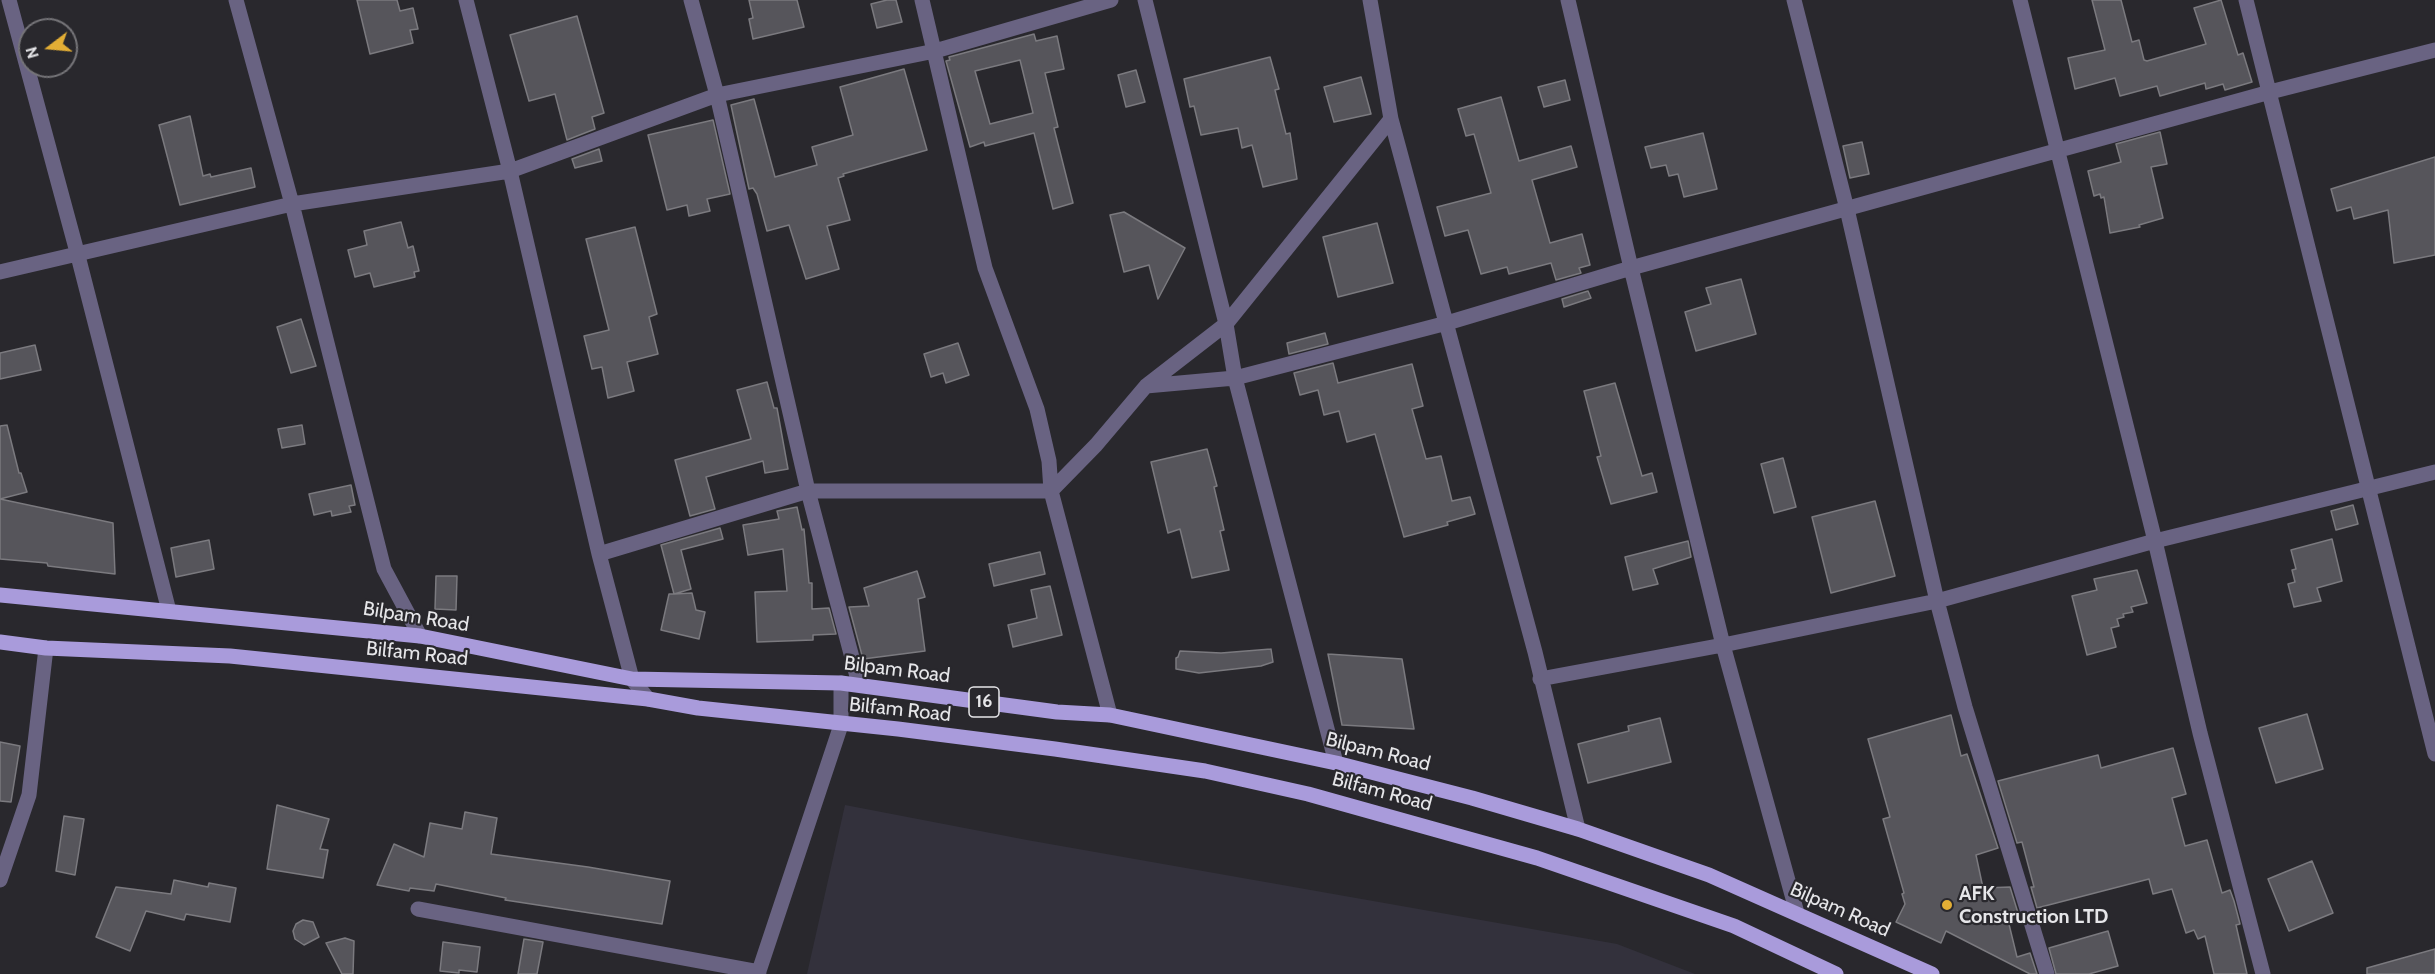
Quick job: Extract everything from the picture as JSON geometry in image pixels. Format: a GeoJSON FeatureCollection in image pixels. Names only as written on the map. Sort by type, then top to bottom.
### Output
{"type":"FeatureCollection","features":[{"type":"Feature","properties":{"kind":"main road","name":"Bilpam Road"},"geometry":{"type":"LineString","coordinates":[[0,595],[420,636],[632,679],[859,684],[1057,712],[1110,715],[1336,763],[1472,798],[1578,829],[1709,875],[1932,974]]}},
{"type":"Feature","properties":{"kind":"main road","name":"Bilfam Road"},"geometry":{"type":"LineString","coordinates":[[0,642],[46,648],[230,656],[648,699],[698,708],[841,725],[898,729],[1205,771],[1308,794],[1537,858],[1734,926],[1836,974]]}},
{"type":"Feature","properties":{"kind":"street"},"geometry":{"type":"LineString","coordinates":[[9,0],[77,252],[169,611]]}},
{"type":"Feature","properties":{"kind":"street"},"geometry":{"type":"LineString","coordinates":[[236,0],[292,204],[384,569],[420,636]]}},
{"type":"Feature","properties":{"kind":"street"},"geometry":{"type":"LineString","coordinates":[[466,0],[510,171],[599,554],[632,679],[648,699]]}},
{"type":"Feature","properties":{"kind":"street"},"geometry":{"type":"LineString","coordinates":[[691,0],[717,96],[808,491],[859,684]]}},
{"type":"Feature","properties":{"kind":"street"},"geometry":{"type":"LineString","coordinates":[[922,0],[985,268],[1037,409],[1049,461],[1052,491],[1110,715]]}},
{"type":"Feature","properties":{"kind":"street"},"geometry":{"type":"LineString","coordinates":[[0,272],[77,252],[292,204],[510,171],[717,96],[935,51],[1111,0]]}},
{"type":"Feature","properties":{"kind":"street"},"geometry":{"type":"LineString","coordinates":[[1145,0],[1226,324],[1235,378],[1336,763]]}},
{"type":"Feature","properties":{"kind":"street"},"geometry":{"type":"LineString","coordinates":[[1370,0],[1391,119],[1535,651],[1578,829]]}},
{"type":"Feature","properties":{"kind":"street"},"geometry":{"type":"LineString","coordinates":[[1569,0],[1631,268],[1723,645],[1797,913]]}},
{"type":"Feature","properties":{"kind":"street"},"geometry":{"type":"LineString","coordinates":[[1794,0],[1847,209],[1937,601],[1965,707],[2047,974]]}},
{"type":"Feature","properties":{"kind":"street"},"geometry":{"type":"LineString","coordinates":[[2020,0],[2155,541],[2200,734],[2263,974]]}},
{"type":"Feature","properties":{"kind":"street"},"geometry":{"type":"LineString","coordinates":[[2246,0],[2435,754]]}},
{"type":"Feature","properties":{"kind":"street"},"geometry":{"type":"LineString","coordinates":[[1146,386],[1235,378],[1447,323],[1631,268],[2270,92],[2435,50]]}},
{"type":"Feature","properties":{"kind":"street"},"geometry":{"type":"LineString","coordinates":[[599,554],[808,491],[1052,491],[1096,445],[1146,386],[1226,324],[1391,119]]}},
{"type":"Feature","properties":{"kind":"street"},"geometry":{"type":"LineString","coordinates":[[1540,679],[1723,645],[1937,601],[2155,541],[2435,472]]}},
{"type":"Feature","properties":{"kind":"street"},"geometry":{"type":"LineString","coordinates":[[0,880],[29,795],[46,648]]}},
{"type":"Feature","properties":{"kind":"street"},"geometry":{"type":"LineString","coordinates":[[418,909],[758,973],[841,725],[842,683]]}},
{"type":"Feature","properties":{"kind":"shaded area"},"geometry":{"type":"Polygon","coordinates":[[[845,805],[1027,840],[1617,944],[1695,974],[807,974],[845,805]]]}},
{"type":"Feature","properties":{"kind":"building"},"geometry":{"type":"Polygon","coordinates":[[[357,0],[397,0],[400,11],[413,8],[418,29],[410,30],[413,43],[370,54],[357,0]]]}},
{"type":"Feature","properties":{"kind":"building"},"geometry":{"type":"Polygon","coordinates":[[[749,0],[797,0],[804,27],[753,39],[749,19],[753,18],[749,0]]]}},
{"type":"Feature","properties":{"kind":"building"},"geometry":{"type":"Polygon","coordinates":[[[896,0],[902,22],[877,28],[871,4],[896,0]]]}},
{"type":"Feature","properties":{"kind":"building"},"geometry":{"type":"Polygon","coordinates":[[[2092,0],[2121,0],[2132,42],[2139,40],[2144,60],[2147,61],[2206,44],[2194,8],[2221,0],[2238,55],[2243,53],[2252,82],[2225,90],[2223,84],[2206,89],[2205,83],[2160,96],[2157,86],[2120,96],[2115,78],[2075,89],[2068,58],[2105,50],[2092,0]]]}},
{"type":"Feature","properties":{"kind":"building"},"geometry":{"type":"Polygon","coordinates":[[[577,16],[604,113],[592,117],[595,129],[567,140],[555,94],[529,101],[510,35],[577,16]]]}},
{"type":"Feature","properties":{"kind":"building"},"geometry":{"type":"Polygon","coordinates":[[[1034,34],[1036,41],[1057,36],[1064,69],[1045,73],[1058,127],[1054,128],[1073,203],[1053,209],[1034,133],[985,146],[984,142],[970,147],[946,61],[950,60],[949,57],[1034,34]],[[1020,60],[975,71],[990,124],[1033,113],[1020,60]]]}},
{"type":"Feature","properties":{"kind":"building"},"geometry":{"type":"Polygon","coordinates":[[[1270,57],[1279,89],[1275,90],[1286,134],[1290,133],[1297,179],[1263,187],[1252,145],[1242,148],[1238,128],[1201,135],[1194,106],[1190,107],[1184,79],[1270,57]]]}},
{"type":"Feature","properties":{"kind":"building"},"geometry":{"type":"Polygon","coordinates":[[[904,69],[927,150],[843,174],[844,176],[838,178],[850,220],[827,226],[839,269],[806,279],[789,225],[767,231],[757,194],[753,188],[749,189],[731,105],[754,99],[775,177],[817,165],[812,147],[853,135],[840,87],[904,69]]]}},
{"type":"Feature","properties":{"kind":"building"},"geometry":{"type":"Polygon","coordinates":[[[1136,70],[1145,102],[1126,107],[1118,75],[1136,70]]]}},
{"type":"Feature","properties":{"kind":"building"},"geometry":{"type":"Polygon","coordinates":[[[1361,77],[1371,114],[1334,122],[1324,87],[1361,77]]]}},
{"type":"Feature","properties":{"kind":"building"},"geometry":{"type":"Polygon","coordinates":[[[1565,80],[1570,100],[1544,107],[1538,87],[1565,80]]]}},
{"type":"Feature","properties":{"kind":"building"},"geometry":{"type":"Polygon","coordinates":[[[1501,97],[1519,161],[1571,146],[1577,167],[1532,180],[1550,243],[1582,234],[1590,265],[1579,268],[1581,273],[1556,280],[1551,263],[1509,274],[1507,267],[1481,274],[1468,230],[1445,236],[1437,207],[1491,193],[1474,134],[1466,136],[1458,109],[1501,97]]]}},
{"type":"Feature","properties":{"kind":"building"},"geometry":{"type":"Polygon","coordinates":[[[190,116],[203,176],[210,174],[211,177],[251,168],[255,187],[180,205],[159,125],[190,116]]]}},
{"type":"Feature","properties":{"kind":"building"},"geometry":{"type":"Polygon","coordinates":[[[713,120],[730,194],[707,199],[710,211],[689,216],[687,205],[667,210],[648,135],[713,120]]]}},
{"type":"Feature","properties":{"kind":"building"},"geometry":{"type":"Polygon","coordinates":[[[2160,132],[2167,164],[2151,167],[2163,218],[2139,225],[2140,227],[2110,233],[2104,197],[2101,198],[2100,194],[2094,196],[2088,171],[2121,162],[2116,144],[2160,132]]]}},
{"type":"Feature","properties":{"kind":"building"},"geometry":{"type":"Polygon","coordinates":[[[1703,133],[1717,189],[1684,197],[1678,174],[1669,176],[1666,165],[1651,168],[1645,147],[1703,133]]]}},
{"type":"Feature","properties":{"kind":"building"},"geometry":{"type":"Polygon","coordinates":[[[1862,142],[1869,174],[1850,178],[1843,146],[1862,142]]]}},
{"type":"Feature","properties":{"kind":"building"},"geometry":{"type":"Polygon","coordinates":[[[599,149],[602,161],[575,168],[572,159],[599,149]]]}},
{"type":"Feature","properties":{"kind":"building"},"geometry":{"type":"Polygon","coordinates":[[[2435,157],[2435,255],[2394,263],[2388,210],[2354,219],[2351,207],[2337,211],[2331,189],[2435,157]]]}},
{"type":"Feature","properties":{"kind":"building"},"geometry":{"type":"Polygon","coordinates":[[[1124,212],[1185,248],[1158,299],[1149,265],[1124,272],[1110,215],[1124,212]]]}},
{"type":"Feature","properties":{"kind":"building"},"geometry":{"type":"Polygon","coordinates":[[[401,222],[408,248],[413,246],[419,271],[414,272],[415,277],[374,287],[370,273],[355,277],[348,250],[367,245],[364,231],[401,222]]]}},
{"type":"Feature","properties":{"kind":"building"},"geometry":{"type":"Polygon","coordinates":[[[1377,223],[1393,283],[1338,297],[1323,237],[1377,223]]]}},
{"type":"Feature","properties":{"kind":"building"},"geometry":{"type":"Polygon","coordinates":[[[635,227],[657,314],[649,317],[658,354],[627,362],[634,391],[608,398],[602,367],[592,369],[584,336],[609,330],[586,239],[635,227]]]}},
{"type":"Feature","properties":{"kind":"building"},"geometry":{"type":"Polygon","coordinates":[[[1741,279],[1756,334],[1696,351],[1685,312],[1711,304],[1706,288],[1741,279]]]}},
{"type":"Feature","properties":{"kind":"building"},"geometry":{"type":"Polygon","coordinates":[[[1588,291],[1591,298],[1564,307],[1562,299],[1588,291]]]}},
{"type":"Feature","properties":{"kind":"building"},"geometry":{"type":"Polygon","coordinates":[[[301,319],[316,366],[291,373],[277,327],[301,319]]]}},
{"type":"Feature","properties":{"kind":"building"},"geometry":{"type":"Polygon","coordinates":[[[1325,333],[1328,344],[1289,354],[1287,343],[1325,333]]]}},
{"type":"Feature","properties":{"kind":"building"},"geometry":{"type":"Polygon","coordinates":[[[958,343],[969,375],[946,383],[943,373],[931,377],[924,354],[958,343]]]}},
{"type":"Feature","properties":{"kind":"building"},"geometry":{"type":"Polygon","coordinates":[[[35,345],[41,370],[0,379],[0,353],[35,345]]]}},
{"type":"Feature","properties":{"kind":"building"},"geometry":{"type":"Polygon","coordinates":[[[1333,363],[1338,383],[1412,364],[1423,406],[1412,409],[1426,459],[1441,456],[1452,501],[1470,497],[1475,514],[1447,522],[1448,525],[1404,537],[1375,434],[1347,442],[1339,411],[1324,415],[1318,390],[1300,395],[1294,373],[1333,363]]]}},
{"type":"Feature","properties":{"kind":"building"},"geometry":{"type":"Polygon","coordinates":[[[767,382],[774,408],[777,408],[788,469],[765,473],[763,461],[706,477],[715,509],[690,516],[675,460],[751,439],[737,390],[767,382]]]}},
{"type":"Feature","properties":{"kind":"building"},"geometry":{"type":"Polygon","coordinates":[[[1615,383],[1642,476],[1652,473],[1657,492],[1611,504],[1597,457],[1601,456],[1584,391],[1615,383]]]}},
{"type":"Feature","properties":{"kind":"building"},"geometry":{"type":"Polygon","coordinates":[[[7,425],[19,473],[21,473],[27,492],[0,499],[0,426],[7,425]]]}},
{"type":"Feature","properties":{"kind":"building"},"geometry":{"type":"Polygon","coordinates":[[[302,425],[305,444],[282,448],[278,429],[302,425]]]}},
{"type":"Feature","properties":{"kind":"building"},"geometry":{"type":"Polygon","coordinates":[[[1207,449],[1217,486],[1214,487],[1224,530],[1220,531],[1229,570],[1192,578],[1180,529],[1168,533],[1151,462],[1207,449]]]}},
{"type":"Feature","properties":{"kind":"building"},"geometry":{"type":"Polygon","coordinates":[[[1783,458],[1796,507],[1774,513],[1761,464],[1783,458]]]}},
{"type":"Feature","properties":{"kind":"building"},"geometry":{"type":"Polygon","coordinates":[[[351,485],[355,505],[349,506],[351,512],[332,516],[331,511],[314,515],[309,494],[351,485]]]}},
{"type":"Feature","properties":{"kind":"building"},"geometry":{"type":"Polygon","coordinates":[[[0,499],[113,523],[115,574],[48,566],[47,563],[0,559],[0,499]]]}},
{"type":"Feature","properties":{"kind":"building"},"geometry":{"type":"Polygon","coordinates":[[[1875,501],[1895,576],[1831,593],[1812,517],[1875,501]]]}},
{"type":"Feature","properties":{"kind":"building"},"geometry":{"type":"Polygon","coordinates":[[[2353,505],[2358,524],[2336,530],[2331,511],[2353,505]]]}},
{"type":"Feature","properties":{"kind":"building"},"geometry":{"type":"Polygon","coordinates":[[[797,507],[802,530],[804,529],[809,583],[812,583],[812,609],[829,608],[836,634],[813,635],[813,640],[757,642],[755,592],[787,591],[783,549],[748,555],[743,525],[779,519],[777,511],[797,507]]]}},
{"type":"Feature","properties":{"kind":"building"},"geometry":{"type":"Polygon","coordinates":[[[720,528],[723,539],[681,550],[691,589],[674,594],[661,545],[720,528]]]}},
{"type":"Feature","properties":{"kind":"building"},"geometry":{"type":"Polygon","coordinates":[[[2332,539],[2342,581],[2317,588],[2321,601],[2294,607],[2288,584],[2295,582],[2292,570],[2296,569],[2291,550],[2332,539]]]}},
{"type":"Feature","properties":{"kind":"building"},"geometry":{"type":"Polygon","coordinates":[[[209,540],[214,569],[176,577],[171,548],[209,540]]]}},
{"type":"Feature","properties":{"kind":"building"},"geometry":{"type":"Polygon","coordinates":[[[1688,541],[1691,557],[1653,569],[1658,584],[1633,590],[1625,557],[1688,541]]]}},
{"type":"Feature","properties":{"kind":"building"},"geometry":{"type":"Polygon","coordinates":[[[1040,552],[1045,574],[994,586],[989,564],[1040,552]]]}},
{"type":"Feature","properties":{"kind":"building"},"geometry":{"type":"Polygon","coordinates":[[[2137,570],[2147,603],[2131,607],[2133,612],[2123,614],[2124,617],[2117,619],[2119,626],[2111,628],[2116,647],[2087,655],[2072,596],[2097,590],[2094,579],[2137,570]]]}},
{"type":"Feature","properties":{"kind":"building"},"geometry":{"type":"Polygon","coordinates":[[[917,571],[925,597],[918,599],[925,651],[863,659],[849,607],[869,606],[864,588],[917,571]]]}},
{"type":"Feature","properties":{"kind":"building"},"geometry":{"type":"Polygon","coordinates":[[[436,576],[457,576],[456,610],[435,609],[436,576]]]}},
{"type":"Feature","properties":{"kind":"building"},"geometry":{"type":"Polygon","coordinates":[[[1050,586],[1062,635],[1013,647],[1008,625],[1037,618],[1031,590],[1050,586]]]}},
{"type":"Feature","properties":{"kind":"building"},"geometry":{"type":"Polygon","coordinates":[[[692,593],[696,610],[705,612],[699,639],[661,630],[669,594],[692,593]]]}},
{"type":"Feature","properties":{"kind":"building"},"geometry":{"type":"Polygon","coordinates":[[[1271,649],[1273,662],[1261,666],[1199,673],[1176,669],[1176,658],[1180,651],[1221,653],[1271,649]]]}},
{"type":"Feature","properties":{"kind":"building"},"geometry":{"type":"Polygon","coordinates":[[[1328,654],[1402,659],[1414,729],[1342,725],[1328,654]]]}},
{"type":"Feature","properties":{"kind":"building"},"geometry":{"type":"Polygon","coordinates":[[[2307,714],[2323,769],[2276,783],[2259,728],[2307,714]]]}},
{"type":"Feature","properties":{"kind":"building"},"geometry":{"type":"Polygon","coordinates":[[[1951,715],[1961,756],[1967,754],[1998,848],[1976,855],[1983,888],[2010,887],[2018,913],[2007,916],[2017,957],[2030,953],[2037,974],[2030,974],[1946,931],[1941,943],[1896,922],[1905,904],[1902,894],[1904,893],[1883,819],[1890,817],[1868,739],[1951,715]]]}},
{"type":"Feature","properties":{"kind":"building"},"geometry":{"type":"Polygon","coordinates":[[[1660,718],[1671,762],[1588,783],[1578,744],[1629,731],[1628,726],[1660,718]]]}},
{"type":"Feature","properties":{"kind":"building"},"geometry":{"type":"Polygon","coordinates":[[[0,742],[20,746],[11,802],[0,801],[0,742]]]}},
{"type":"Feature","properties":{"kind":"building"},"geometry":{"type":"Polygon","coordinates":[[[2173,748],[2186,794],[2172,798],[2185,846],[2207,840],[2222,893],[2230,890],[2234,901],[2240,924],[2236,925],[2247,974],[2214,974],[2205,936],[2198,939],[2194,930],[2186,933],[2172,889],[2153,894],[2149,879],[2037,908],[2022,842],[2017,843],[1998,781],[2098,755],[2101,768],[2173,748]]]}},
{"type":"Feature","properties":{"kind":"building"},"geometry":{"type":"Polygon","coordinates":[[[277,805],[329,819],[320,849],[328,850],[323,878],[267,869],[277,805]]]}},
{"type":"Feature","properties":{"kind":"building"},"geometry":{"type":"Polygon","coordinates":[[[465,812],[497,818],[491,854],[670,881],[662,924],[505,900],[506,898],[436,884],[434,891],[410,888],[409,891],[377,885],[394,844],[424,857],[430,823],[462,829],[465,812]]]}},
{"type":"Feature","properties":{"kind":"building"},"geometry":{"type":"Polygon","coordinates":[[[64,816],[84,819],[75,875],[56,871],[64,816]]]}},
{"type":"Feature","properties":{"kind":"building"},"geometry":{"type":"Polygon","coordinates":[[[2312,861],[2333,913],[2289,931],[2268,879],[2312,861]]]}},
{"type":"Feature","properties":{"kind":"building"},"geometry":{"type":"Polygon","coordinates":[[[174,880],[208,887],[209,883],[236,888],[230,922],[186,914],[184,920],[146,911],[130,951],[96,937],[116,887],[171,894],[174,880]]]}},
{"type":"Feature","properties":{"kind":"building"},"geometry":{"type":"Polygon","coordinates":[[[303,920],[313,922],[319,937],[304,945],[295,939],[293,931],[296,924],[303,920]]]}},
{"type":"Feature","properties":{"kind":"building"},"geometry":{"type":"Polygon","coordinates":[[[2108,931],[2118,966],[2089,974],[2056,974],[2049,948],[2108,931]]]}},
{"type":"Feature","properties":{"kind":"building"},"geometry":{"type":"Polygon","coordinates":[[[345,938],[354,941],[353,974],[342,974],[326,943],[345,938]]]}},
{"type":"Feature","properties":{"kind":"building"},"geometry":{"type":"Polygon","coordinates":[[[524,939],[543,942],[537,974],[518,974],[524,939]]]}},
{"type":"Feature","properties":{"kind":"building"},"geometry":{"type":"Polygon","coordinates":[[[443,942],[480,947],[477,972],[440,971],[443,942]]]}},
{"type":"Feature","properties":{"kind":"building"},"geometry":{"type":"Polygon","coordinates":[[[2435,949],[2435,974],[2367,974],[2367,968],[2435,949]]]}},
{"type":"Feature","properties":{"kind":"place","name":"AFK Construction LTD"},"geometry":{"type":"Point","coordinates":[1947,905]}}]}
